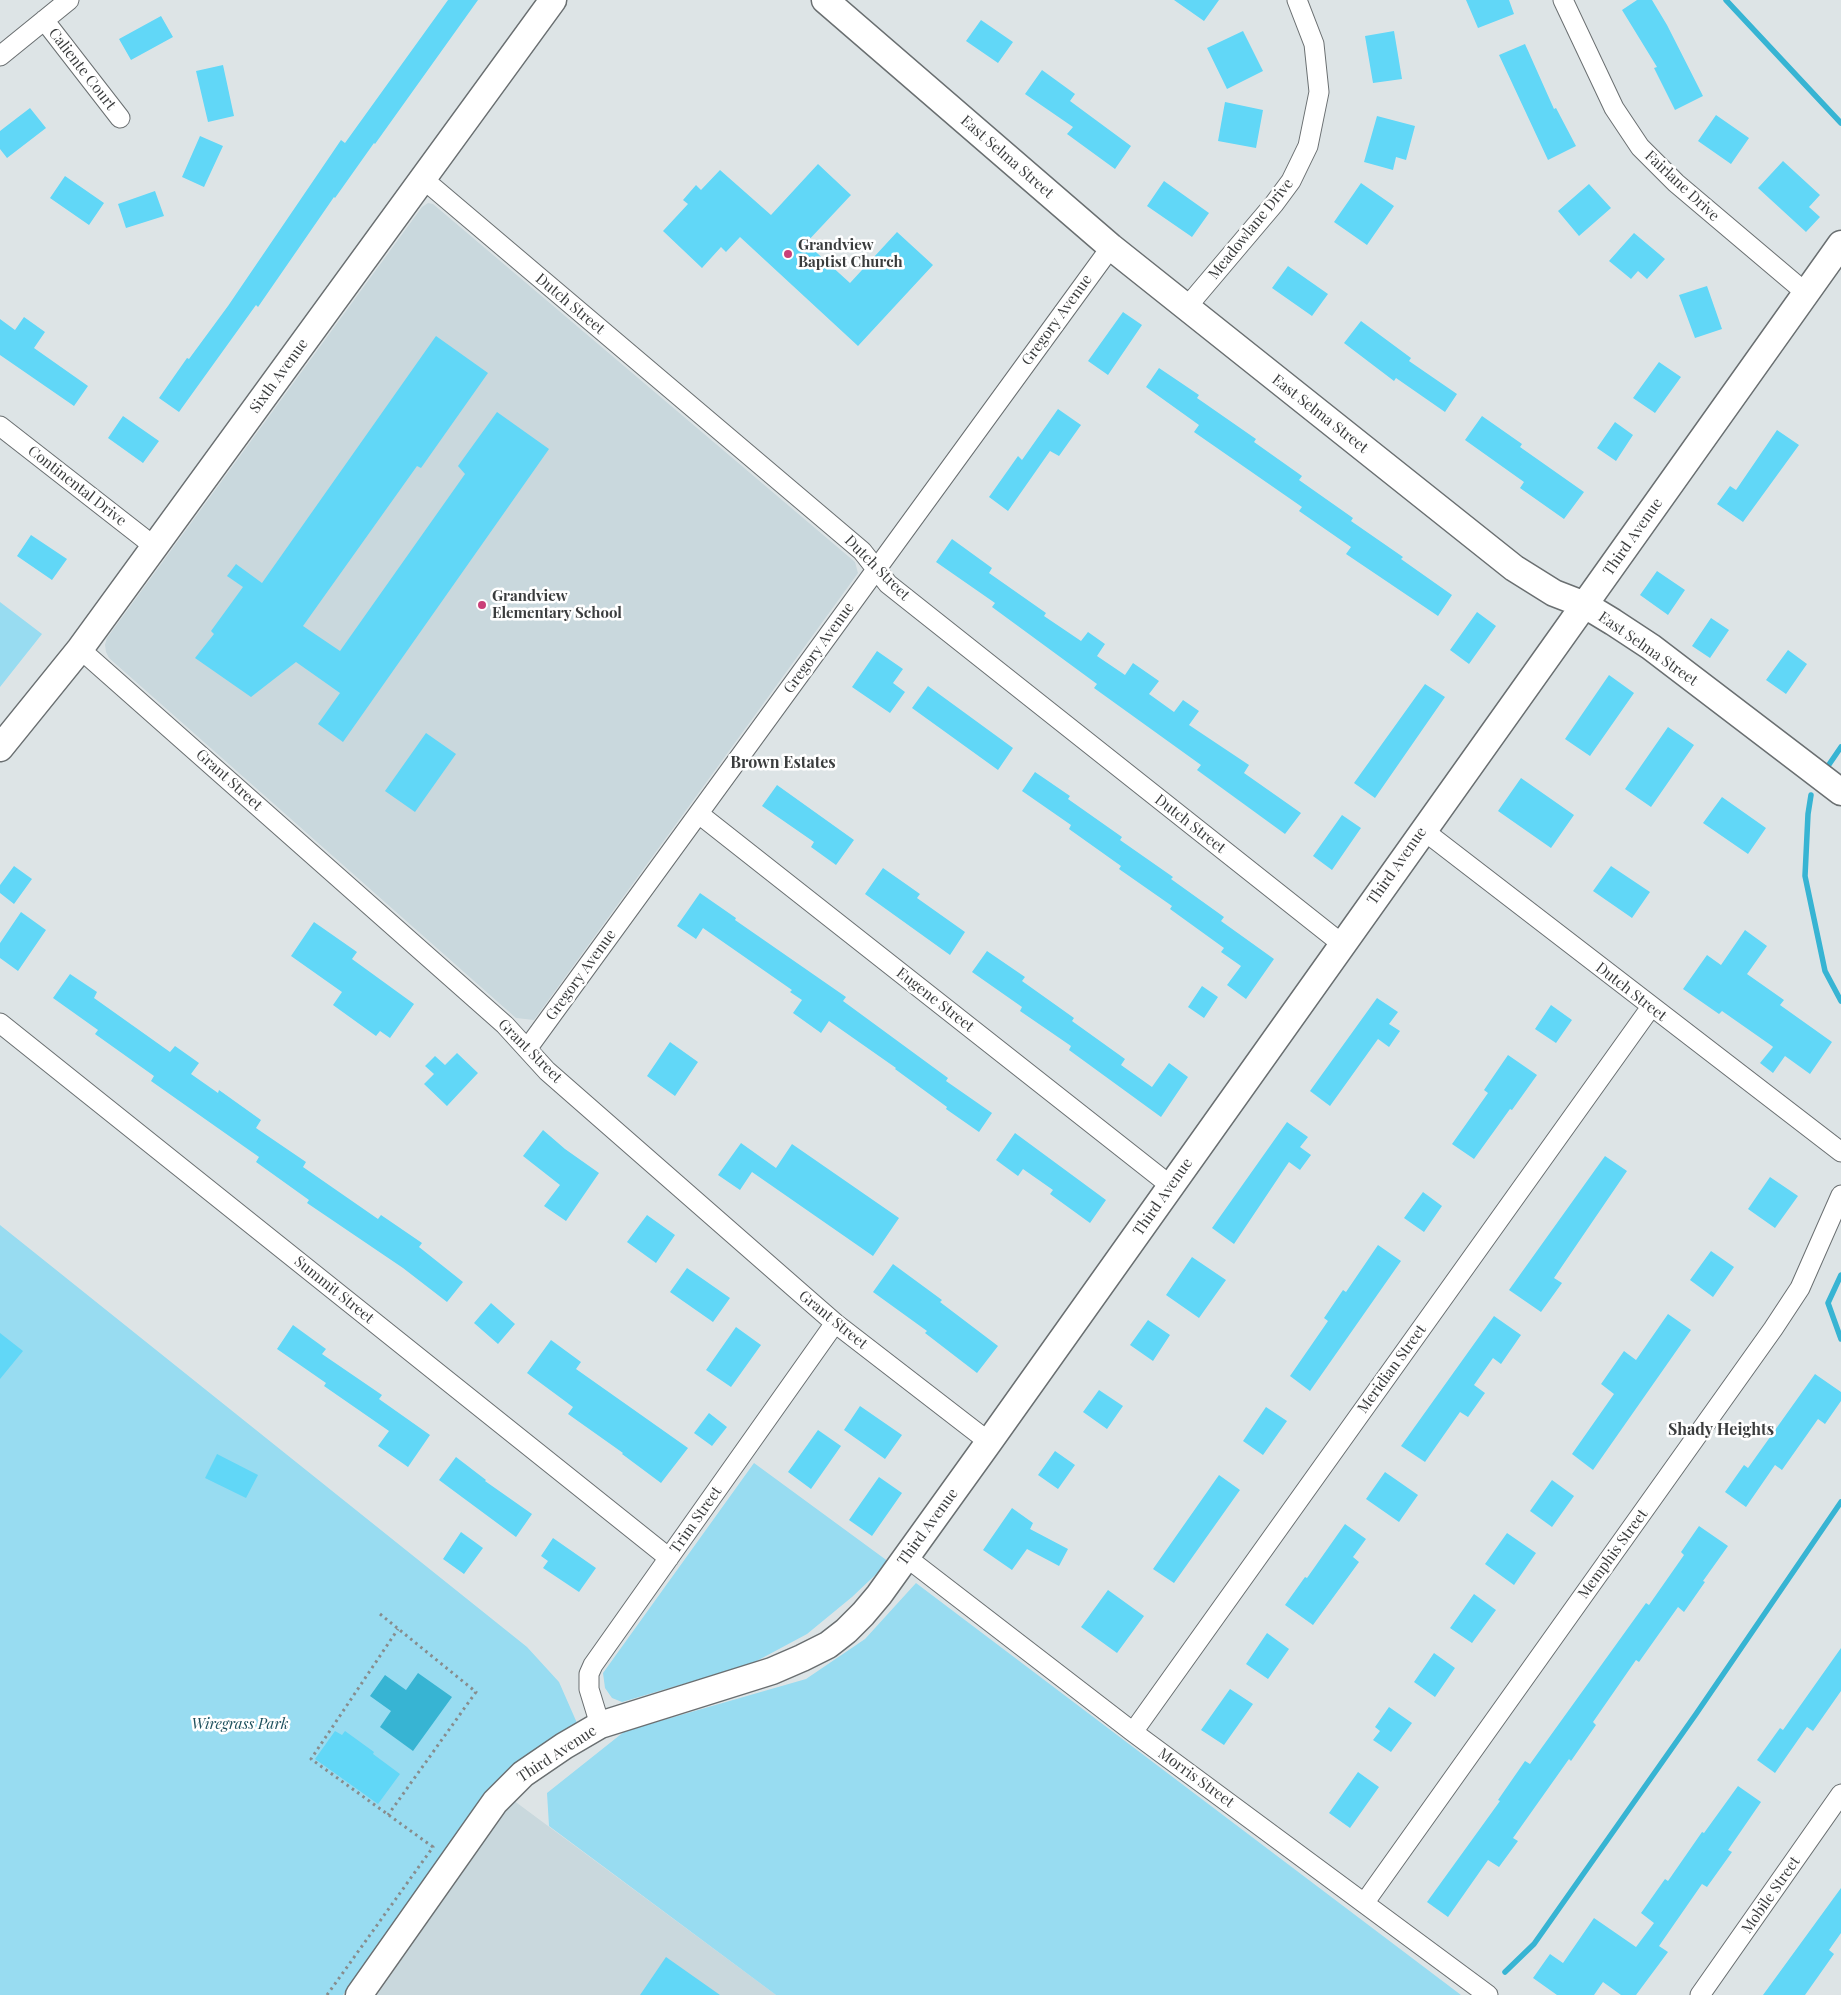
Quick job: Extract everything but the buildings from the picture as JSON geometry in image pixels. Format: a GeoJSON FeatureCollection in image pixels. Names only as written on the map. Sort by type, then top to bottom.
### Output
{"type":"FeatureCollection","features":[{"type":"Feature","properties":{"kind":"street"},"geometry":{"type":"LineString","coordinates":[[0,56],[68,0]]}},
{"type":"Feature","properties":{"kind":"street","name":"Sixth Avenue"},"geometry":{"type":"LineString","coordinates":[[0,748],[80,648],[554,0]]}},
{"type":"Feature","properties":{"kind":"street","name":"East Selma Street"},"geometry":{"type":"LineString","coordinates":[[825,0],[1111,247],[1514,568],[1554,593],[1585,605],[1651,647],[1841,792]]}},
{"type":"Feature","properties":{"kind":"street","name":"Fairlane Drive"},"geometry":{"type":"LineString","coordinates":[[1563,0],[1614,108],[1640,147],[1676,183],[1806,293]]}},
{"type":"Feature","properties":{"kind":"street","name":"Meadowlane Drive"},"geometry":{"type":"LineString","coordinates":[[1186,308],[1274,204],[1291,181],[1308,146],[1319,92],[1314,44],[1300,1]]}},
{"type":"Feature","properties":{"kind":"street","name":"Caliente Court"},"geometry":{"type":"LineString","coordinates":[[44,20],[120,118]]}},
{"type":"Feature","properties":{"kind":"street","name":"Dutch Street"},"geometry":{"type":"LineString","coordinates":[[422,178],[862,551],[888,584],[1342,944]]}},
{"type":"Feature","properties":{"kind":"street","name":"Third Avenue"},"geometry":{"type":"LineString","coordinates":[[359,1995],[502,1794],[523,1774],[600,1726],[772,1670],[828,1645],[863,1614],[906,1558],[989,1442],[1841,244]]}},
{"type":"Feature","properties":{"kind":"street","name":"Gregory Avenue"},"geometry":{"type":"LineString","coordinates":[[527,1049],[1111,247]]}},
{"type":"Feature","properties":{"kind":"street","name":"Continental Drive"},"geometry":{"type":"LineString","coordinates":[[0,426],[154,547]]}},
{"type":"Feature","properties":{"kind":"street","name":"Grant Street"},"geometry":{"type":"LineString","coordinates":[[80,648],[505,1025],[555,1078],[835,1323],[989,1442]]}},
{"type":"Feature","properties":{"kind":"street","name":"Eugene Street"},"geometry":{"type":"LineString","coordinates":[[699,814],[1171,1186]]}},
{"type":"Feature","properties":{"kind":"street","name":"Dutch Street"},"geometry":{"type":"LineString","coordinates":[[1423,830],[1841,1152]]}},
{"type":"Feature","properties":{"kind":"street","name":"Meridian Street"},"geometry":{"type":"LineString","coordinates":[[1133,1732],[1651,1007]]}},
{"type":"Feature","properties":{"kind":"street","name":"Summit Street"},"geometry":{"type":"LineString","coordinates":[[0,1023],[669,1558]]}},
{"type":"Feature","properties":{"kind":"street","name":"Memphis Street"},"geometry":{"type":"LineString","coordinates":[[1365,1902],[1773,1329],[1800,1288],[1841,1195]]}},
{"type":"Feature","properties":{"kind":"street","name":"Trim Street"},"geometry":{"type":"LineString","coordinates":[[600,1726],[589,1689],[589,1674],[593,1664],[835,1323]]}},
{"type":"Feature","properties":{"kind":"street","name":"Morris Street"},"geometry":{"type":"LineString","coordinates":[[906,1558],[1133,1732],[1365,1902],[1488,1995]]}},
{"type":"Feature","properties":{"kind":"street","name":"Mobile Street"},"geometry":{"type":"LineString","coordinates":[[1700,1995],[1841,1794]]}},
{"type":"Feature","properties":{"kind":"path"},"geometry":{"type":"LineString","coordinates":[[380,1614],[476,1692],[388,1815]]}},
{"type":"Feature","properties":{"kind":"path"},"geometry":{"type":"LineString","coordinates":[[327,1995],[433,1847],[311,1760],[398,1629]]}},
{"type":"Feature","properties":{"kind":"shaded area","name":"Grandview Elementary School"},"geometry":{"type":"Polygon","coordinates":[[[428,203],[433,204],[855,562],[858,573],[534,1020],[516,1018],[109,658],[105,645],[107,638],[422,207],[428,203]]]}},
{"type":"Feature","properties":{"kind":"shaded area"},"geometry":{"type":"Polygon","coordinates":[[[418,1673],[452,1697],[413,1751],[380,1727],[391,1711],[370,1696],[385,1675],[406,1690],[418,1673]]]}},
{"type":"Feature","properties":{"kind":"shaded area"},"geometry":{"type":"Polygon","coordinates":[[[513,1800],[776,1995],[377,1995],[513,1800]]]}},
{"type":"Feature","properties":{"kind":"green space"},"geometry":{"type":"Polygon","coordinates":[[[0,602],[42,634],[0,687],[0,602]]]}},
{"type":"Feature","properties":{"kind":"green space","name":"Wiregrass Park"},"geometry":{"type":"Polygon","coordinates":[[[0,1225],[527,1647],[559,1682],[577,1723],[504,1774],[487,1793],[343,1995],[0,1995],[0,1225]]]}},
{"type":"Feature","properties":{"kind":"green space"},"geometry":{"type":"Polygon","coordinates":[[[754,1463],[889,1562],[852,1597],[807,1634],[751,1664],[622,1702],[612,1698],[605,1688],[603,1673],[754,1463]]]}},
{"type":"Feature","properties":{"kind":"green space"},"geometry":{"type":"Polygon","coordinates":[[[916,1583],[1461,1995],[776,1995],[549,1826],[547,1793],[625,1731],[806,1679],[865,1639],[916,1583]]]}},
{"type":"Feature","properties":{"kind":"waterway"},"geometry":{"type":"LineString","coordinates":[[1726,0],[1841,123]]}},
{"type":"Feature","properties":{"kind":"waterway"},"geometry":{"type":"LineString","coordinates":[[1828,766],[1841,747]]}},
{"type":"Feature","properties":{"kind":"waterway"},"geometry":{"type":"LineString","coordinates":[[1811,795],[1808,814],[1805,876],[1825,971],[1841,1001]]}},
{"type":"Feature","properties":{"kind":"waterway"},"geometry":{"type":"LineString","coordinates":[[1841,1275],[1828,1303],[1841,1339]]}},
{"type":"Feature","properties":{"kind":"waterway"},"geometry":{"type":"LineString","coordinates":[[1505,1972],[1534,1944],[1696,1714],[1841,1502]]}},
{"type":"Feature","properties":{"kind":"place","name":"Grandview Baptist Church"},"geometry":{"type":"Point","coordinates":[788,254]}},
{"type":"Feature","properties":{"kind":"place","name":"Grandview Elementary School"},"geometry":{"type":"Point","coordinates":[482,605]}},
{"type":"Feature","properties":{"kind":"district","name":"Brown Estates"},"geometry":{"type":"Point","coordinates":[783,763]}},
{"type":"Feature","properties":{"kind":"district","name":"Shady Heights"},"geometry":{"type":"Point","coordinates":[1721,1430]}}]}
